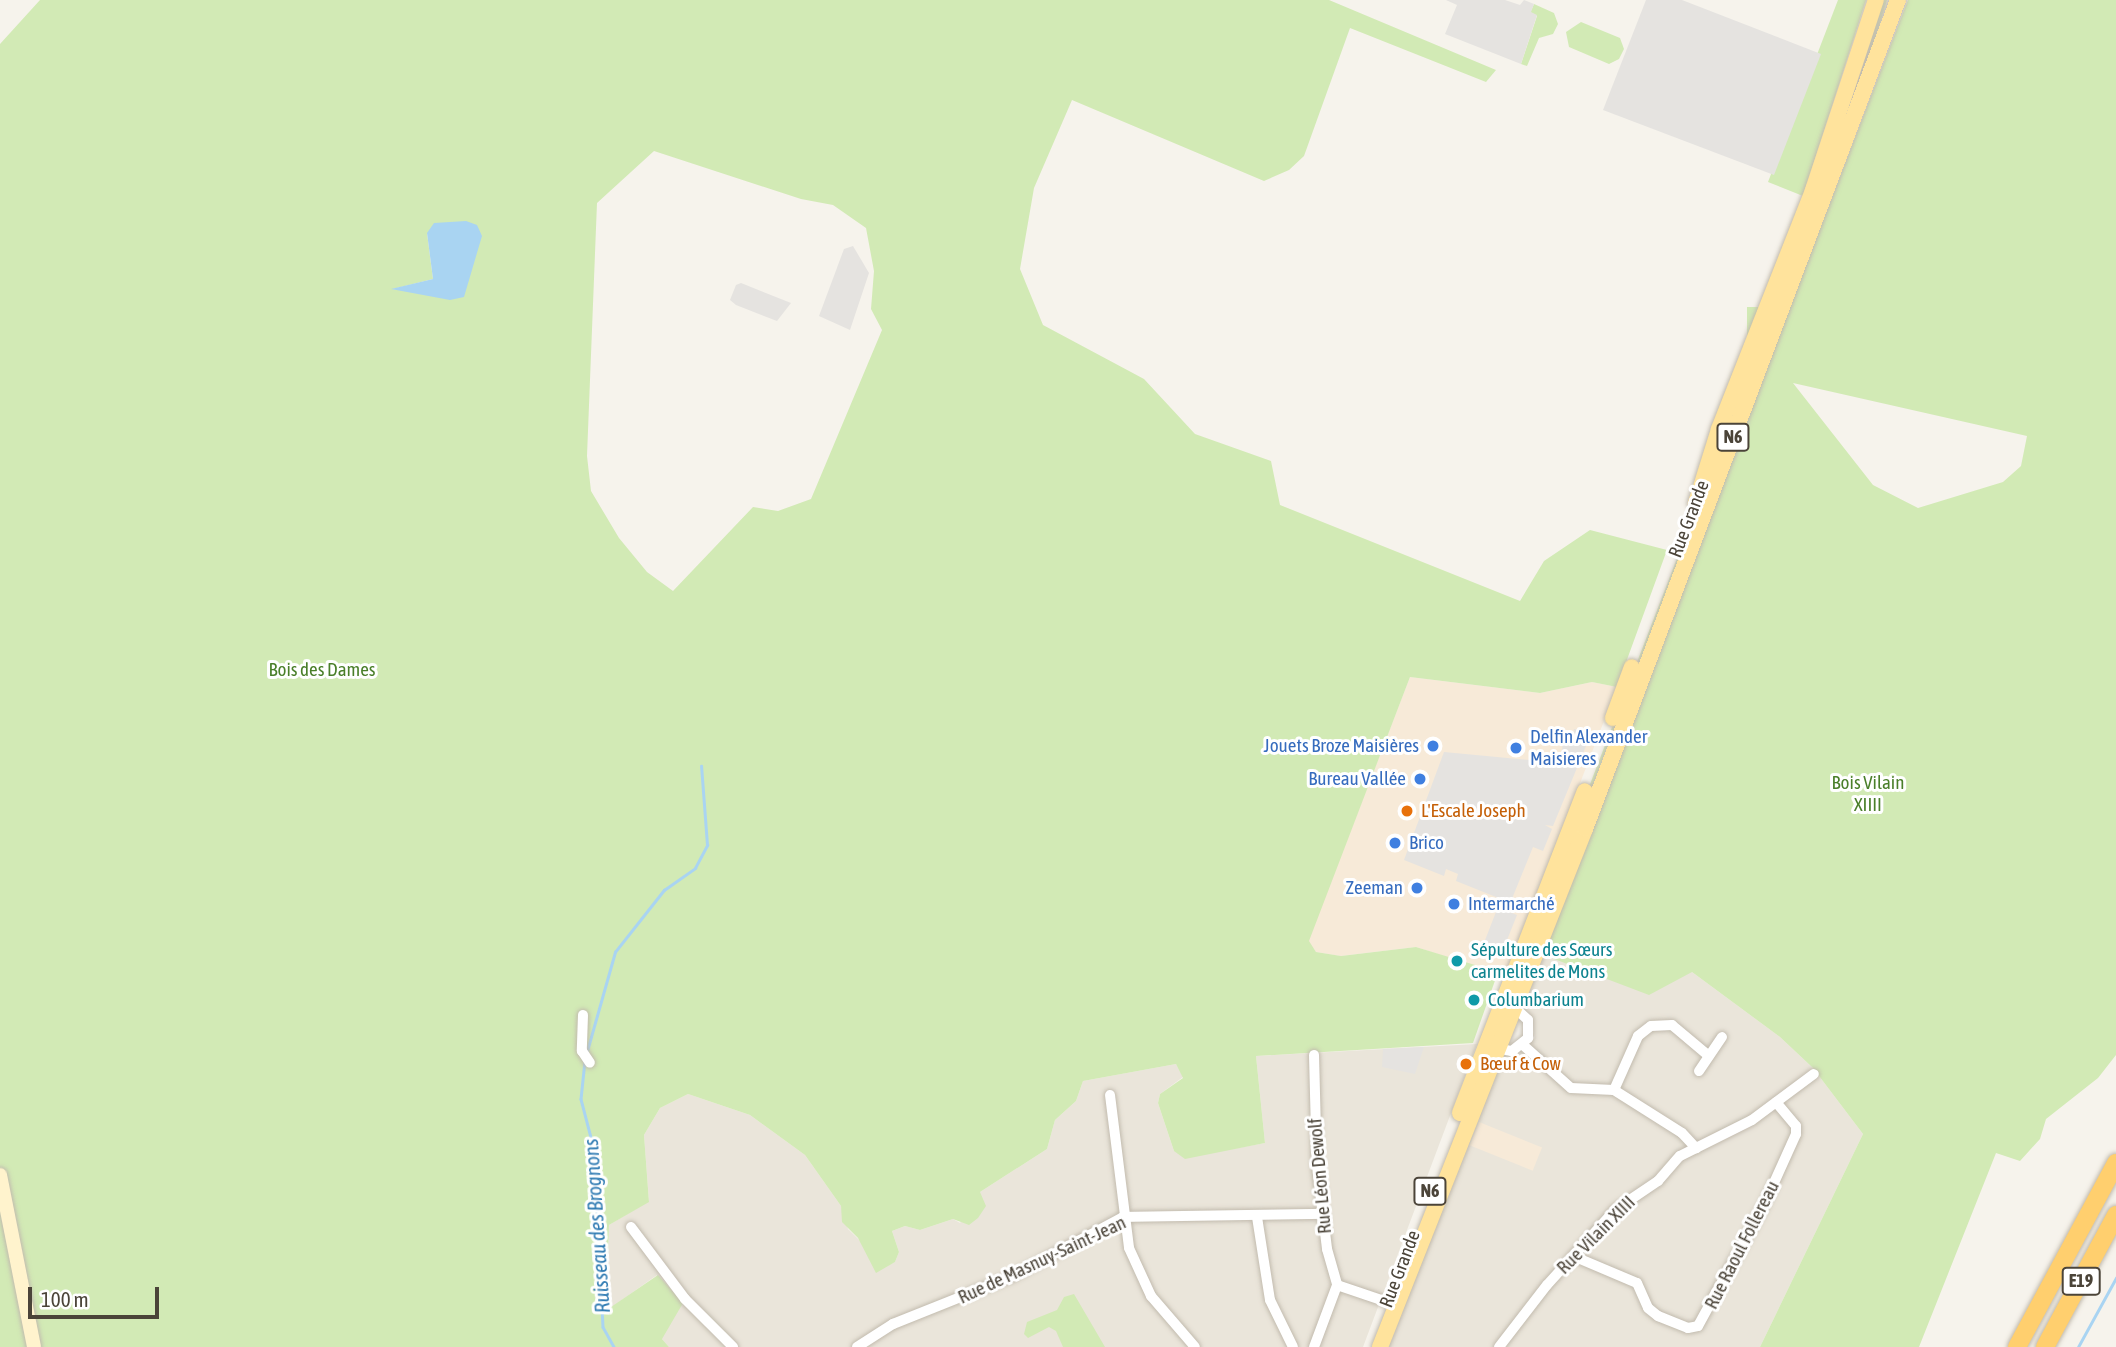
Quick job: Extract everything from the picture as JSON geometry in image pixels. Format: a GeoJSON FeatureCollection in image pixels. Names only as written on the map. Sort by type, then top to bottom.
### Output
{"type":"FeatureCollection","features":[{"type":"Feature","properties":{"kind":"highway","name":"E19"},"geometry":{"type":"LineString","coordinates":[[2017,1347],[2116,1163]]}},
{"type":"Feature","properties":{"kind":"highway","name":"E19"},"geometry":{"type":"LineString","coordinates":[[2045,1347],[2116,1215]]}},
{"type":"Feature","properties":{"kind":"main road","name":"Rue Grande"},"geometry":{"type":"LineString","coordinates":[[1380,1347],[1788,257],[1876,0]]}},
{"type":"Feature","properties":{"kind":"main road","name":"Rue Grande"},"geometry":{"type":"LineString","coordinates":[[1370,1347],[1494,1042],[1514,1007],[1898,0]]}},
{"type":"Feature","properties":{"kind":"main road"},"geometry":{"type":"LineString","coordinates":[[0,1175],[34,1347]]}},
{"type":"Feature","properties":{"kind":"street"},"geometry":{"type":"LineString","coordinates":[[1494,1042],[1512,1051],[1523,1045],[1529,1025],[1514,1007]]}},
{"type":"Feature","properties":{"kind":"street"},"geometry":{"type":"LineString","coordinates":[[583,1015],[587,1059]]}},
{"type":"Feature","properties":{"kind":"street"},"geometry":{"type":"LineString","coordinates":[[1614,1090],[1639,1036],[1651,1026],[1672,1025],[1709,1056]]}},
{"type":"Feature","properties":{"kind":"street"},"geometry":{"type":"LineString","coordinates":[[1699,1071],[1722,1037]]}},
{"type":"Feature","properties":{"kind":"street"},"geometry":{"type":"LineString","coordinates":[[1523,1045],[1571,1088],[1614,1090],[1682,1133],[1696,1148]]}},
{"type":"Feature","properties":{"kind":"street","name":"Rue Léon Dewolf"},"geometry":{"type":"LineString","coordinates":[[1314,1055],[1322,1214],[1338,1285]]}},
{"type":"Feature","properties":{"kind":"street","name":"Rue Vilain XIIII"},"geometry":{"type":"LineString","coordinates":[[1499,1347],[1573,1256],[1615,1210],[1658,1181],[1680,1156],[1752,1120],[1814,1074]]}},
{"type":"Feature","properties":{"kind":"street"},"geometry":{"type":"LineString","coordinates":[[1110,1094],[1124,1234],[1145,1286],[1195,1347]]}},
{"type":"Feature","properties":{"kind":"street","name":"Rue Raoul Follereau"},"geometry":{"type":"LineString","coordinates":[[1573,1256],[1637,1283],[1652,1312],[1688,1328],[1698,1326],[1764,1205],[1796,1134],[1796,1126],[1776,1102]]}},
{"type":"Feature","properties":{"kind":"street","name":"Rue de Masnuy-Saint-Jean"},"geometry":{"type":"LineString","coordinates":[[857,1347],[893,1324],[1013,1276],[1123,1217],[1322,1214]]}},
{"type":"Feature","properties":{"kind":"street"},"geometry":{"type":"LineString","coordinates":[[1256,1217],[1270,1300],[1293,1347]]}},
{"type":"Feature","properties":{"kind":"street"},"geometry":{"type":"LineString","coordinates":[[631,1227],[685,1299],[733,1347]]}},
{"type":"Feature","properties":{"kind":"street"},"geometry":{"type":"LineString","coordinates":[[1314,1347],[1338,1285],[1387,1302]]}},
{"type":"Feature","properties":{"kind":"shaded area"},"geometry":{"type":"Polygon","coordinates":[[[1446,0],[1505,0],[1520,5],[1524,0],[1534,4],[1531,12],[1537,15],[1521,64],[1445,34],[1457,5],[1446,0]]]}},
{"type":"Feature","properties":{"kind":"shaded area"},"geometry":{"type":"Polygon","coordinates":[[[1646,0],[1682,0],[1821,54],[1774,175],[1603,110],[1646,0]]]}},
{"type":"Feature","properties":{"kind":"shaded area"},"geometry":{"type":"Polygon","coordinates":[[[853,246],[869,273],[850,330],[819,316],[844,249],[853,246]]]}},
{"type":"Feature","properties":{"kind":"shaded area"},"geometry":{"type":"Polygon","coordinates":[[[741,283],[791,303],[777,321],[736,305],[730,300],[736,285],[741,283]]]}},
{"type":"Feature","properties":{"kind":"shaded area"},"geometry":{"type":"Polygon","coordinates":[[[1410,677],[1540,693],[1592,682],[1617,687],[1506,976],[1416,947],[1341,956],[1316,952],[1308,941],[1410,677]]]}},
{"type":"Feature","properties":{"kind":"shaded area"},"geometry":{"type":"Polygon","coordinates":[[[1574,729],[1591,734],[1553,826],[1545,825],[1552,829],[1543,851],[1533,847],[1507,911],[1517,915],[1501,955],[1482,948],[1501,899],[1456,881],[1458,874],[1446,869],[1444,876],[1404,860],[1444,752],[1561,763],[1563,739],[1573,740],[1574,729]]]}},
{"type":"Feature","properties":{"kind":"shaded area"},"geometry":{"type":"Polygon","coordinates":[[[1541,954],[1692,972],[1780,1037],[1813,1068],[1863,1134],[1760,1347],[1389,1347],[1499,1058],[1520,1052],[1535,1038],[1532,1019],[1519,1005],[1541,954]]]}},
{"type":"Feature","properties":{"kind":"shaded area"},"geometry":{"type":"Polygon","coordinates":[[[1477,1044],[1363,1347],[669,1347],[662,1339],[657,1275],[612,1307],[607,1286],[609,1225],[649,1201],[644,1135],[660,1108],[688,1094],[750,1115],[805,1155],[841,1206],[848,1229],[886,1266],[895,1262],[899,1252],[892,1231],[905,1226],[920,1230],[953,1219],[960,1223],[980,1192],[1047,1149],[1055,1120],[1076,1101],[1083,1081],[1176,1064],[1183,1077],[1160,1094],[1158,1103],[1174,1151],[1227,1150],[1265,1143],[1256,1056],[1477,1044]]]}},
{"type":"Feature","properties":{"kind":"shaded area"},"geometry":{"type":"Polygon","coordinates":[[[1424,1047],[1415,1074],[1382,1067],[1383,1049],[1424,1047]]]}},
{"type":"Feature","properties":{"kind":"shaded area"},"geometry":{"type":"Polygon","coordinates":[[[1479,1122],[1542,1147],[1533,1171],[1470,1145],[1479,1122]]]}},
{"type":"Feature","properties":{"kind":"green space","name":"Bois des Dames"},"geometry":{"type":"Polygon","coordinates":[[[40,0],[1329,0],[1496,70],[1486,82],[1350,28],[1304,156],[1289,170],[1264,181],[1072,100],[1034,188],[1020,269],[1043,325],[1144,379],[1195,434],[1271,461],[1280,505],[1520,601],[1544,561],[1590,530],[1667,550],[1617,687],[1592,682],[1540,693],[1410,677],[1309,941],[1316,952],[1341,956],[1416,947],[1498,972],[1473,1043],[1256,1056],[1265,1143],[1185,1159],[1174,1151],[1158,1103],[1160,1094],[1183,1078],[1176,1064],[1083,1081],[1076,1101],[1055,1120],[1047,1149],[980,1192],[986,1206],[978,1218],[969,1225],[953,1219],[920,1230],[905,1226],[892,1231],[899,1252],[895,1262],[876,1273],[858,1238],[842,1222],[841,1206],[805,1155],[750,1115],[688,1094],[660,1108],[644,1135],[649,1202],[609,1225],[607,1286],[611,1307],[658,1275],[683,1303],[662,1339],[669,1347],[0,1347],[0,44],[40,0]],[[654,151],[597,203],[587,456],[591,491],[619,538],[647,572],[673,591],[753,507],[778,511],[811,499],[882,330],[871,309],[874,271],[866,228],[833,205],[801,199],[654,151]],[[427,233],[433,279],[393,289],[463,297],[471,269],[427,233]]]}},
{"type":"Feature","properties":{"kind":"green space"},"geometry":{"type":"Polygon","coordinates":[[[1838,0],[1866,0],[1803,196],[1768,182],[1838,0]]]}},
{"type":"Feature","properties":{"kind":"green space"},"geometry":{"type":"Polygon","coordinates":[[[1880,0],[1887,0],[1869,59],[1575,832],[1572,831],[1792,260],[1880,0]]]}},
{"type":"Feature","properties":{"kind":"green space","name":"Bois Vilain XIIII"},"geometry":{"type":"Polygon","coordinates":[[[1908,0],[2116,0],[2116,1055],[2098,1078],[2046,1119],[2040,1139],[2020,1161],[1996,1153],[1919,1347],[1760,1347],[1863,1134],[1813,1068],[1780,1037],[1692,972],[1649,995],[1541,954],[1908,0]],[[1793,383],[1873,485],[1918,508],[2003,482],[2021,466],[2027,436],[1793,383]]]}},
{"type":"Feature","properties":{"kind":"green space"},"geometry":{"type":"Polygon","coordinates":[[[1534,4],[1554,13],[1558,24],[1553,34],[1539,38],[1527,66],[1521,64],[1537,16],[1530,13],[1534,4]]]}},
{"type":"Feature","properties":{"kind":"green space"},"geometry":{"type":"Polygon","coordinates":[[[1581,22],[1620,38],[1624,49],[1619,59],[1609,64],[1569,47],[1566,32],[1581,22]]]}},
{"type":"Feature","properties":{"kind":"green space"},"geometry":{"type":"Polygon","coordinates":[[[1747,307],[1762,307],[1762,533],[1747,533],[1747,307]]]}},
{"type":"Feature","properties":{"kind":"green space"},"geometry":{"type":"Polygon","coordinates":[[[1074,1294],[1105,1347],[1063,1347],[1056,1331],[1049,1327],[1028,1338],[1024,1334],[1027,1322],[1057,1310],[1064,1297],[1074,1294]]]}},
{"type":"Feature","properties":{"kind":"water"},"geometry":{"type":"Polygon","coordinates":[[[466,221],[477,225],[482,236],[464,297],[450,300],[391,289],[433,279],[427,233],[434,223],[466,221]]]}},
{"type":"Feature","properties":{"kind":"waterway","name":"Ruisseau des Brognons"},"geometry":{"type":"LineString","coordinates":[[587,1051],[615,952],[664,890],[695,868],[707,845],[701,766]]}},
{"type":"Feature","properties":{"kind":"waterway","name":"Ruisseau des Brognons"},"geometry":{"type":"LineString","coordinates":[[585,1061],[581,1099],[594,1149],[603,1327],[614,1347]]}},
{"type":"Feature","properties":{"kind":"waterway"},"geometry":{"type":"LineString","coordinates":[[2078,1347],[2116,1278]]}},
{"type":"Feature","properties":{"kind":"place","name":"Jouets Broze Maisières"},"geometry":{"type":"Point","coordinates":[1433,746]}},
{"type":"Feature","properties":{"kind":"place","name":"Delfin Alexander Maisieres"},"geometry":{"type":"Point","coordinates":[1516,748]}},
{"type":"Feature","properties":{"kind":"place","name":"Bureau Vallée"},"geometry":{"type":"Point","coordinates":[1420,779]}},
{"type":"Feature","properties":{"kind":"place","name":"L'Escale Joseph"},"geometry":{"type":"Point","coordinates":[1407,811]}},
{"type":"Feature","properties":{"kind":"place","name":"Brico"},"geometry":{"type":"Point","coordinates":[1395,843]}},
{"type":"Feature","properties":{"kind":"place","name":"Zeeman"},"geometry":{"type":"Point","coordinates":[1417,888]}},
{"type":"Feature","properties":{"kind":"place","name":"Intermarché"},"geometry":{"type":"Point","coordinates":[1454,904]}},
{"type":"Feature","properties":{"kind":"place","name":"Sépulture des Sœurs carmelites de Mons"},"geometry":{"type":"Point","coordinates":[1457,961]}},
{"type":"Feature","properties":{"kind":"place","name":"Columbarium"},"geometry":{"type":"Point","coordinates":[1474,1000]}},
{"type":"Feature","properties":{"kind":"place","name":"Bœuf & Cow"},"geometry":{"type":"Point","coordinates":[1466,1064]}}]}
